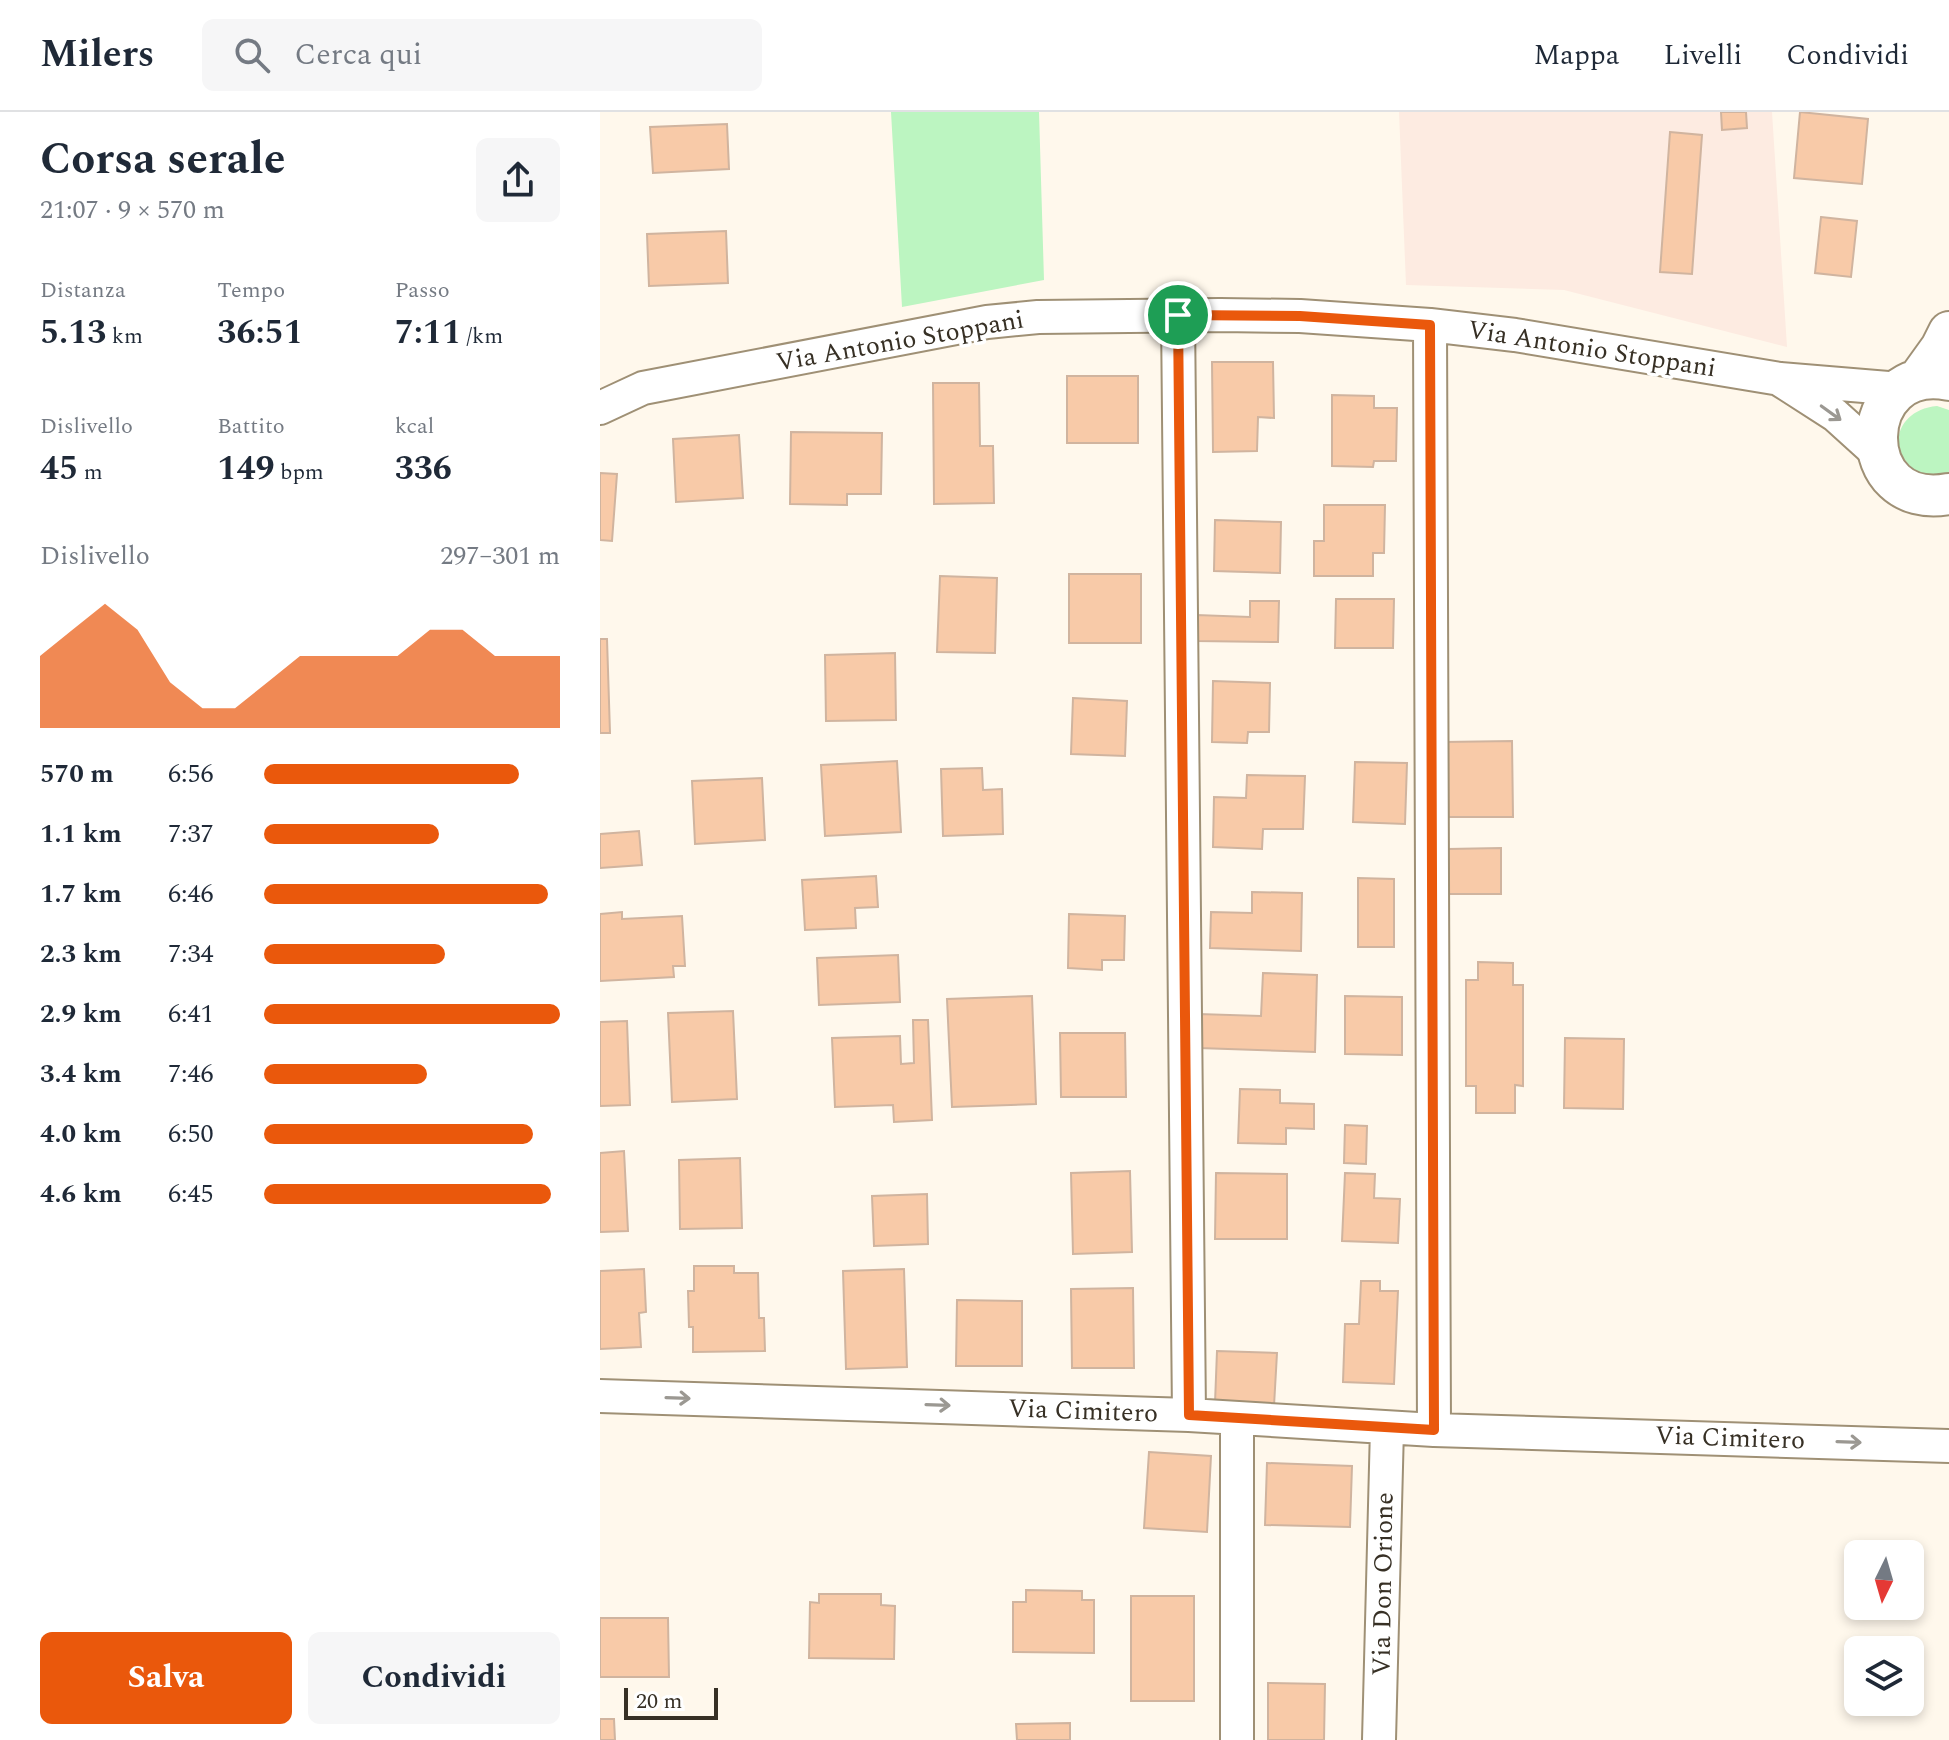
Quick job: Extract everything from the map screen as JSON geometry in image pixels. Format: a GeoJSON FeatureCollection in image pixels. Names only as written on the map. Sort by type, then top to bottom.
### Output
{"type":"FeatureCollection","features":[{"type":"Feature","properties":{"kind":"street"},"geometry":{"type":"LineString","coordinates":[[1178,315],[1189,1415]]}},
{"type":"Feature","properties":{"kind":"street","name":"Via Antonio Stoppani"},"geometry":{"type":"LineString","coordinates":[[600,408],[643,388],[987,322],[1038,317],[1300,316],[1430,325],[1531,338],[1780,379],[1922,383]]}},
{"type":"Feature","properties":{"kind":"street"},"geometry":{"type":"LineString","coordinates":[[1430,325],[1434,1430]]}},
{"type":"Feature","properties":{"kind":"street"},"geometry":{"type":"LineString","coordinates":[[1949,332],[1922,383],[1887,402],[1875,435],[1877,453],[1885,470],[1899,485],[1916,494],[1936,497],[1949,494]]}},
{"type":"Feature","properties":{"kind":"street","name":"Via Antonio Stoppani"},"geometry":{"type":"LineString","coordinates":[[1780,379],[1835,415],[1877,453]]}},
{"type":"Feature","properties":{"kind":"street","name":"Via Antonio Stoppani"},"geometry":{"type":"LineString","coordinates":[[600,384],[643,388]]}},
{"type":"Feature","properties":{"kind":"street","name":"Via Cimitero"},"geometry":{"type":"LineString","coordinates":[[600,1396],[1189,1415],[1434,1430],[1949,1446]]}},
{"type":"Feature","properties":{"kind":"street"},"geometry":{"type":"LineString","coordinates":[[1237,1418],[1237,1740]]}},
{"type":"Feature","properties":{"kind":"street","name":"Via Don Orione"},"geometry":{"type":"LineString","coordinates":[[1379,1740],[1387,1428]]}},
{"type":"Feature","properties":{"kind":"shaded area"},"geometry":{"type":"Polygon","coordinates":[[[1399,112],[1772,112],[1787,347],[1564,290],[1406,285],[1399,112]]]}},
{"type":"Feature","properties":{"kind":"green space"},"geometry":{"type":"Polygon","coordinates":[[[891,112],[1039,112],[1044,280],[902,307],[891,112]]]}},
{"type":"Feature","properties":{"kind":"green space"},"geometry":{"type":"Polygon","coordinates":[[[1937,406],[1949,410],[1949,473],[1923,475],[1903,456],[1899,434],[1911,416],[1922,409],[1937,406]]]}},
{"type":"Feature","properties":{"kind":"building"},"geometry":{"type":"Polygon","coordinates":[[[1721,112],[1746,112],[1747,128],[1722,130],[1721,112]]]}},
{"type":"Feature","properties":{"kind":"building"},"geometry":{"type":"Polygon","coordinates":[[[1800,112],[1868,119],[1862,184],[1794,178],[1800,112]]]}},
{"type":"Feature","properties":{"kind":"building"},"geometry":{"type":"Polygon","coordinates":[[[727,124],[729,169],[653,173],[650,127],[727,124]]]}},
{"type":"Feature","properties":{"kind":"building"},"geometry":{"type":"Polygon","coordinates":[[[1670,132],[1702,135],[1692,274],[1660,272],[1670,132]]]}},
{"type":"Feature","properties":{"kind":"building"},"geometry":{"type":"Polygon","coordinates":[[[1821,217],[1857,221],[1851,277],[1815,273],[1821,217]]]}},
{"type":"Feature","properties":{"kind":"building"},"geometry":{"type":"Polygon","coordinates":[[[726,231],[728,283],[649,286],[647,234],[726,231]]]}},
{"type":"Feature","properties":{"kind":"building"},"geometry":{"type":"Polygon","coordinates":[[[1212,362],[1273,362],[1274,418],[1258,417],[1257,451],[1213,452],[1212,362]]]}},
{"type":"Feature","properties":{"kind":"building"},"geometry":{"type":"Polygon","coordinates":[[[1067,376],[1138,376],[1138,443],[1067,443],[1067,376]]]}},
{"type":"Feature","properties":{"kind":"building"},"geometry":{"type":"Polygon","coordinates":[[[933,383],[979,383],[980,446],[993,446],[994,503],[934,504],[933,383]]]}},
{"type":"Feature","properties":{"kind":"building"},"geometry":{"type":"Polygon","coordinates":[[[1332,395],[1374,396],[1374,408],[1397,408],[1396,461],[1374,461],[1373,467],[1332,466],[1332,395]]]}},
{"type":"Feature","properties":{"kind":"building"},"geometry":{"type":"Polygon","coordinates":[[[791,432],[882,433],[881,494],[847,494],[847,505],[790,504],[791,432]]]}},
{"type":"Feature","properties":{"kind":"building"},"geometry":{"type":"Polygon","coordinates":[[[739,435],[743,498],[676,502],[673,439],[739,435]]]}},
{"type":"Feature","properties":{"kind":"building"},"geometry":{"type":"Polygon","coordinates":[[[600,473],[617,474],[612,541],[600,540],[600,473]]]}},
{"type":"Feature","properties":{"kind":"building"},"geometry":{"type":"Polygon","coordinates":[[[1324,505],[1385,505],[1384,553],[1373,553],[1373,576],[1314,576],[1314,541],[1324,541],[1324,505]]]}},
{"type":"Feature","properties":{"kind":"building"},"geometry":{"type":"Polygon","coordinates":[[[1215,520],[1281,522],[1280,573],[1214,571],[1215,520]]]}},
{"type":"Feature","properties":{"kind":"building"},"geometry":{"type":"Polygon","coordinates":[[[1069,574],[1141,574],[1141,643],[1069,643],[1069,574]]]}},
{"type":"Feature","properties":{"kind":"building"},"geometry":{"type":"Polygon","coordinates":[[[940,576],[997,578],[995,653],[937,652],[940,576]]]}},
{"type":"Feature","properties":{"kind":"building"},"geometry":{"type":"Polygon","coordinates":[[[1336,599],[1394,599],[1393,648],[1335,648],[1336,599]]]}},
{"type":"Feature","properties":{"kind":"building"},"geometry":{"type":"Polygon","coordinates":[[[1250,601],[1279,601],[1278,642],[1196,641],[1197,615],[1250,617],[1250,601]]]}},
{"type":"Feature","properties":{"kind":"building"},"geometry":{"type":"Polygon","coordinates":[[[600,639],[607,639],[610,733],[600,733],[600,639]]]}},
{"type":"Feature","properties":{"kind":"building"},"geometry":{"type":"Polygon","coordinates":[[[895,653],[896,720],[826,721],[825,655],[895,653]]]}},
{"type":"Feature","properties":{"kind":"building"},"geometry":{"type":"Polygon","coordinates":[[[1213,681],[1270,683],[1269,732],[1248,732],[1247,743],[1212,742],[1213,681]]]}},
{"type":"Feature","properties":{"kind":"building"},"geometry":{"type":"Polygon","coordinates":[[[1073,698],[1127,701],[1125,756],[1071,754],[1073,698]]]}},
{"type":"Feature","properties":{"kind":"building"},"geometry":{"type":"Polygon","coordinates":[[[1512,741],[1513,817],[1444,817],[1444,742],[1512,741]]]}},
{"type":"Feature","properties":{"kind":"building"},"geometry":{"type":"Polygon","coordinates":[[[897,761],[901,832],[825,836],[821,765],[897,761]]]}},
{"type":"Feature","properties":{"kind":"building"},"geometry":{"type":"Polygon","coordinates":[[[1355,762],[1407,763],[1405,824],[1353,822],[1355,762]]]}},
{"type":"Feature","properties":{"kind":"building"},"geometry":{"type":"Polygon","coordinates":[[[982,768],[983,790],[1002,789],[1003,834],[943,836],[941,769],[982,768]]]}},
{"type":"Feature","properties":{"kind":"building"},"geometry":{"type":"Polygon","coordinates":[[[1247,775],[1305,776],[1303,829],[1263,829],[1262,849],[1213,847],[1214,797],[1246,798],[1247,775]]]}},
{"type":"Feature","properties":{"kind":"building"},"geometry":{"type":"Polygon","coordinates":[[[762,778],[765,840],[695,844],[692,781],[762,778]]]}},
{"type":"Feature","properties":{"kind":"building"},"geometry":{"type":"Polygon","coordinates":[[[639,831],[642,865],[600,868],[600,834],[639,831]]]}},
{"type":"Feature","properties":{"kind":"building"},"geometry":{"type":"Polygon","coordinates":[[[1501,848],[1501,894],[1448,894],[1448,849],[1501,848]]]}},
{"type":"Feature","properties":{"kind":"building"},"geometry":{"type":"Polygon","coordinates":[[[876,876],[878,907],[855,908],[856,928],[805,930],[802,880],[876,876]]]}},
{"type":"Feature","properties":{"kind":"building"},"geometry":{"type":"Polygon","coordinates":[[[1358,878],[1394,879],[1394,947],[1358,947],[1358,878]]]}},
{"type":"Feature","properties":{"kind":"building"},"geometry":{"type":"Polygon","coordinates":[[[1252,892],[1302,893],[1301,951],[1210,948],[1211,912],[1252,913],[1252,892]]]}},
{"type":"Feature","properties":{"kind":"building"},"geometry":{"type":"Polygon","coordinates":[[[622,912],[622,919],[682,916],[685,966],[673,966],[674,977],[600,981],[600,914],[622,912]]]}},
{"type":"Feature","properties":{"kind":"building"},"geometry":{"type":"Polygon","coordinates":[[[1069,914],[1125,916],[1124,960],[1102,960],[1102,970],[1068,968],[1069,914]]]}},
{"type":"Feature","properties":{"kind":"building"},"geometry":{"type":"Polygon","coordinates":[[[898,955],[900,1002],[819,1005],[817,958],[898,955]]]}},
{"type":"Feature","properties":{"kind":"building"},"geometry":{"type":"Polygon","coordinates":[[[1478,962],[1513,963],[1513,985],[1523,985],[1523,1086],[1515,1085],[1515,1113],[1476,1113],[1476,1086],[1466,1086],[1466,980],[1478,980],[1478,962]]]}},
{"type":"Feature","properties":{"kind":"building"},"geometry":{"type":"Polygon","coordinates":[[[1263,973],[1317,975],[1315,1052],[1199,1048],[1199,1014],[1261,1016],[1263,973]]]}},
{"type":"Feature","properties":{"kind":"building"},"geometry":{"type":"Polygon","coordinates":[[[1032,996],[1036,1104],[952,1107],[947,999],[1032,996]]]}},
{"type":"Feature","properties":{"kind":"building"},"geometry":{"type":"Polygon","coordinates":[[[1345,996],[1402,997],[1402,1055],[1345,1054],[1345,996]]]}},
{"type":"Feature","properties":{"kind":"building"},"geometry":{"type":"Polygon","coordinates":[[[733,1011],[737,1099],[672,1102],[668,1013],[733,1011]]]}},
{"type":"Feature","properties":{"kind":"building"},"geometry":{"type":"Polygon","coordinates":[[[913,1020],[928,1020],[932,1120],[894,1122],[893,1105],[835,1107],[832,1038],[900,1036],[901,1064],[914,1063],[913,1020]]]}},
{"type":"Feature","properties":{"kind":"building"},"geometry":{"type":"Polygon","coordinates":[[[627,1021],[630,1105],[600,1106],[600,1022],[627,1021]]]}},
{"type":"Feature","properties":{"kind":"building"},"geometry":{"type":"Polygon","coordinates":[[[1060,1033],[1125,1033],[1126,1097],[1061,1097],[1060,1033]]]}},
{"type":"Feature","properties":{"kind":"building"},"geometry":{"type":"Polygon","coordinates":[[[1565,1038],[1624,1039],[1623,1109],[1564,1108],[1565,1038]]]}},
{"type":"Feature","properties":{"kind":"building"},"geometry":{"type":"Polygon","coordinates":[[[1240,1089],[1280,1090],[1280,1103],[1314,1104],[1314,1129],[1286,1128],[1286,1144],[1238,1143],[1240,1089]]]}},
{"type":"Feature","properties":{"kind":"building"},"geometry":{"type":"Polygon","coordinates":[[[1345,1125],[1367,1126],[1366,1164],[1344,1163],[1345,1125]]]}},
{"type":"Feature","properties":{"kind":"building"},"geometry":{"type":"Polygon","coordinates":[[[624,1151],[628,1231],[600,1232],[600,1153],[624,1151]]]}},
{"type":"Feature","properties":{"kind":"building"},"geometry":{"type":"Polygon","coordinates":[[[740,1158],[742,1228],[680,1229],[679,1160],[740,1158]]]}},
{"type":"Feature","properties":{"kind":"building"},"geometry":{"type":"Polygon","coordinates":[[[1130,1171],[1132,1252],[1073,1254],[1071,1173],[1130,1171]]]}},
{"type":"Feature","properties":{"kind":"building"},"geometry":{"type":"Polygon","coordinates":[[[1216,1173],[1287,1174],[1287,1239],[1215,1239],[1216,1173]]]}},
{"type":"Feature","properties":{"kind":"building"},"geometry":{"type":"Polygon","coordinates":[[[1345,1173],[1375,1174],[1374,1198],[1400,1199],[1398,1243],[1342,1241],[1345,1173]]]}},
{"type":"Feature","properties":{"kind":"building"},"geometry":{"type":"Polygon","coordinates":[[[927,1194],[928,1244],[874,1246],[872,1196],[927,1194]]]}},
{"type":"Feature","properties":{"kind":"building"},"geometry":{"type":"Polygon","coordinates":[[[694,1266],[734,1266],[734,1273],[758,1273],[759,1318],[764,1318],[765,1351],[693,1352],[688,1291],[694,1291],[694,1266]]]}},
{"type":"Feature","properties":{"kind":"building"},"geometry":{"type":"Polygon","coordinates":[[[644,1269],[646,1312],[639,1313],[641,1347],[600,1349],[600,1271],[644,1269]]]}},
{"type":"Feature","properties":{"kind":"building"},"geometry":{"type":"Polygon","coordinates":[[[904,1269],[907,1367],[846,1369],[843,1271],[904,1269]]]}},
{"type":"Feature","properties":{"kind":"building"},"geometry":{"type":"Polygon","coordinates":[[[1361,1281],[1380,1281],[1380,1291],[1398,1291],[1394,1384],[1343,1382],[1345,1324],[1359,1324],[1361,1281]]]}},
{"type":"Feature","properties":{"kind":"building"},"geometry":{"type":"Polygon","coordinates":[[[1133,1288],[1134,1368],[1072,1368],[1071,1289],[1133,1288]]]}},
{"type":"Feature","properties":{"kind":"building"},"geometry":{"type":"Polygon","coordinates":[[[957,1300],[1022,1301],[1022,1366],[956,1366],[957,1300]]]}},
{"type":"Feature","properties":{"kind":"building"},"geometry":{"type":"Polygon","coordinates":[[[1217,1351],[1277,1353],[1274,1406],[1215,1403],[1217,1351]]]}},
{"type":"Feature","properties":{"kind":"building"},"geometry":{"type":"Polygon","coordinates":[[[1149,1452],[1211,1456],[1207,1532],[1144,1528],[1149,1452]]]}},
{"type":"Feature","properties":{"kind":"building"},"geometry":{"type":"Polygon","coordinates":[[[1267,1463],[1352,1466],[1350,1527],[1265,1525],[1267,1463]]]}},
{"type":"Feature","properties":{"kind":"building"},"geometry":{"type":"Polygon","coordinates":[[[1026,1590],[1082,1591],[1082,1600],[1094,1600],[1094,1653],[1013,1652],[1013,1602],[1026,1602],[1026,1590]]]}},
{"type":"Feature","properties":{"kind":"building"},"geometry":{"type":"Polygon","coordinates":[[[819,1594],[881,1594],[881,1605],[895,1606],[894,1659],[809,1658],[810,1602],[819,1603],[819,1594]]]}},
{"type":"Feature","properties":{"kind":"building"},"geometry":{"type":"Polygon","coordinates":[[[1131,1596],[1194,1596],[1194,1701],[1131,1701],[1131,1596]]]}},
{"type":"Feature","properties":{"kind":"building"},"geometry":{"type":"Polygon","coordinates":[[[600,1618],[668,1618],[669,1677],[600,1677],[600,1618]]]}},
{"type":"Feature","properties":{"kind":"building"},"geometry":{"type":"Polygon","coordinates":[[[1268,1683],[1325,1684],[1324,1740],[1268,1740],[1268,1683]]]}},
{"type":"Feature","properties":{"kind":"building"},"geometry":{"type":"Polygon","coordinates":[[[600,1719],[614,1719],[615,1740],[600,1740],[600,1719]]]}},
{"type":"Feature","properties":{"kind":"building"},"geometry":{"type":"Polygon","coordinates":[[[1070,1723],[1070,1740],[1017,1740],[1016,1724],[1070,1723]]]}},
{"type":"Feature","properties":{"kind":"route"},"geometry":{"type":"LineString","coordinates":[[1178,315],[1300,316],[1430,325],[1434,1430],[1189,1415],[1178,315]]}}]}
